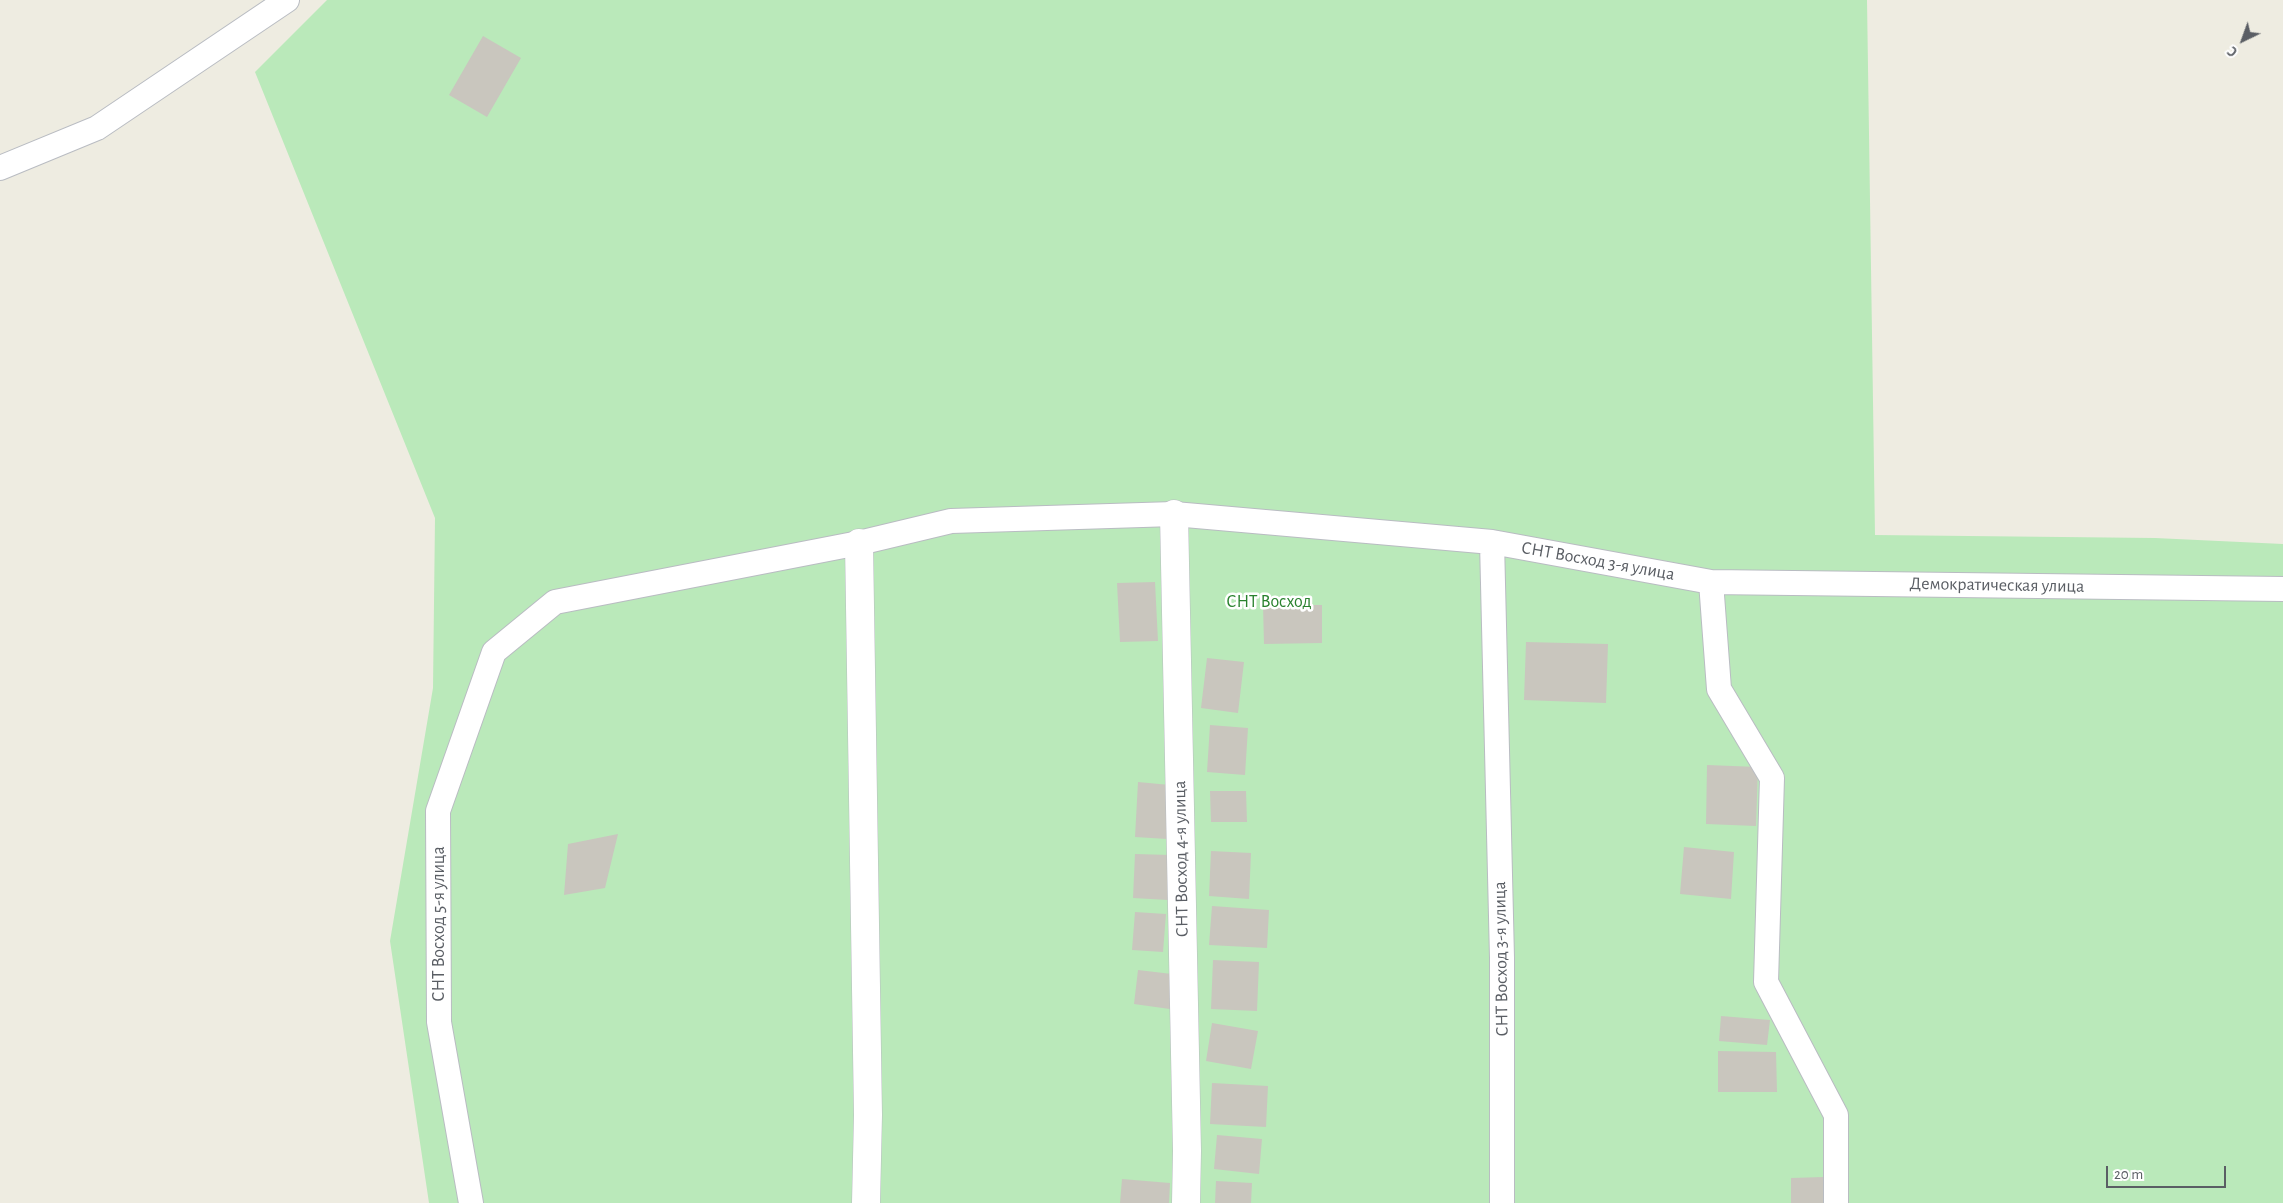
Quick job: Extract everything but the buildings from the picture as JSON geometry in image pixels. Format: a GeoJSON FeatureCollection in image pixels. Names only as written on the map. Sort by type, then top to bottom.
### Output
{"type":"FeatureCollection","features":[{"type":"Feature","properties":{"kind":"street","name":"СНТ Восход 4-я улица"},"geometry":{"type":"LineString","coordinates":[[1174,514],[1187,1151],[1186,1203]]}},
{"type":"Feature","properties":{"kind":"street"},"geometry":{"type":"LineString","coordinates":[[859,543],[868,1115],[866,1203]]}},
{"type":"Feature","properties":{"kind":"lane"},"geometry":{"type":"LineString","coordinates":[[0,168],[97,128],[287,0]]}},
{"type":"Feature","properties":{"kind":"lane"},"geometry":{"type":"LineString","coordinates":[[859,543],[950,521],[1174,514],[1492,542]]}},
{"type":"Feature","properties":{"kind":"lane","name":"СНТ Восход 3-я улица"},"geometry":{"type":"LineString","coordinates":[[1502,1203],[1502,958],[1492,542],[1711,582]]}},
{"type":"Feature","properties":{"kind":"lane","name":"СНТ Восход 5-я улица"},"geometry":{"type":"LineString","coordinates":[[471,1203],[439,1022],[438,811],[494,652],[555,602],[859,543]]}},
{"type":"Feature","properties":{"kind":"lane"},"geometry":{"type":"LineString","coordinates":[[1711,582],[1718,689],[1772,778],[1766,982],[1836,1116],[1836,1203]]}},
{"type":"Feature","properties":{"kind":"lane","name":"Демократическая улица"},"geometry":{"type":"LineString","coordinates":[[1711,582],[2283,589]]}},
{"type":"Feature","properties":{"kind":"green space","name":"СНТ Восход"},"geometry":{"type":"Polygon","coordinates":[[[327,0],[1867,0],[1875,535],[2155,538],[2283,544],[2283,1203],[429,1203],[390,941],[433,688],[435,518],[255,72],[327,0]]]}}]}
